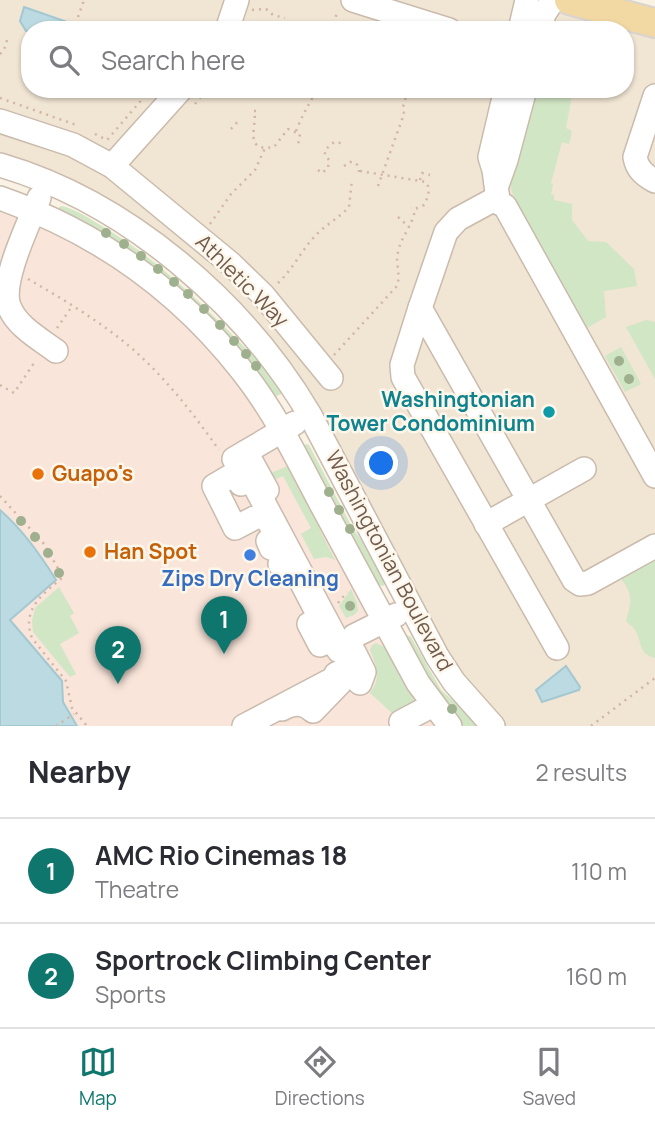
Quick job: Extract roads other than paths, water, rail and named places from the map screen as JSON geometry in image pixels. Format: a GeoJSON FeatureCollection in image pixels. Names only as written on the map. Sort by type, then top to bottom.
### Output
{"type":"FeatureCollection","features":[{"type":"Feature","properties":{"kind":"main road"},"geometry":{"type":"LineString","coordinates":[[569,0],[655,23]]}},
{"type":"Feature","properties":{"kind":"street"},"geometry":{"type":"LineString","coordinates":[[353,0],[420,21]]}},
{"type":"Feature","properties":{"kind":"street"},"geometry":{"type":"LineString","coordinates":[[522,21],[527,0]]}},
{"type":"Feature","properties":{"kind":"street"},"geometry":{"type":"LineString","coordinates":[[542,21],[553,0]]}},
{"type":"Feature","properties":{"kind":"street"},"geometry":{"type":"LineString","coordinates":[[655,96],[635,156],[637,166],[655,181]]}},
{"type":"Feature","properties":{"kind":"street"},"geometry":{"type":"LineString","coordinates":[[112,166],[173,98]]}},
{"type":"Feature","properties":{"kind":"street"},"geometry":{"type":"LineString","coordinates":[[504,98],[490,156],[497,193],[655,476]]}},
{"type":"Feature","properties":{"kind":"street"},"geometry":{"type":"LineString","coordinates":[[523,98],[497,193],[488,202],[459,219],[446,232],[402,365],[402,374],[557,648]]}},
{"type":"Feature","properties":{"kind":"street","name":"Athletic Way"},"geometry":{"type":"LineString","coordinates":[[0,121],[73,145],[112,166],[231,264],[263,295],[331,378]]}},
{"type":"Feature","properties":{"kind":"street","name":"Washingtonian Boulevard"},"geometry":{"type":"LineString","coordinates":[[0,165],[45,182],[125,224],[194,275],[244,325],[274,360],[310,415],[411,607],[454,682],[493,726]]}},
{"type":"Feature","properties":{"kind":"street"},"geometry":{"type":"LineString","coordinates":[[45,182],[7,281],[6,295],[9,308],[17,320],[51,344]]}},
{"type":"Feature","properties":{"kind":"street","name":"Washingtonian Boulevard"},"geometry":{"type":"LineString","coordinates":[[0,198],[34,210],[120,256],[175,299],[211,332],[244,373],[282,430],[418,683],[450,726]]}},
{"type":"Feature","properties":{"kind":"street"},"geometry":{"type":"LineString","coordinates":[[420,308],[574,580],[580,584],[587,583],[655,546]]}},
{"type":"Feature","properties":{"kind":"street"},"geometry":{"type":"LineString","coordinates":[[208,475],[310,415]]}},
{"type":"Feature","properties":{"kind":"street"},"geometry":{"type":"LineString","coordinates":[[246,452],[337,620],[350,629],[354,636],[369,671],[360,682]]}},
{"type":"Feature","properties":{"kind":"street"},"geometry":{"type":"LineString","coordinates":[[486,524],[584,469]]}},
{"type":"Feature","properties":{"kind":"street"},"geometry":{"type":"LineString","coordinates":[[236,473],[241,484],[251,479],[339,644],[353,651],[363,669],[360,682],[359,670],[350,654],[340,651],[332,640],[320,645],[309,624],[320,618],[292,564],[283,569],[280,564],[289,560],[282,545],[271,548],[268,541],[276,535],[264,513],[235,528],[214,486],[236,473]]}},
{"type":"Feature","properties":{"kind":"street"},"geometry":{"type":"LineString","coordinates":[[354,636],[411,607]]}},
{"type":"Feature","properties":{"kind":"street"},"geometry":{"type":"LineString","coordinates":[[244,726],[337,677],[336,674],[345,670],[350,673],[313,712],[303,705],[291,704],[253,726]]}},
{"type":"Feature","properties":{"kind":"street"},"geometry":{"type":"LineString","coordinates":[[401,722],[433,705]]}},
{"type":"Feature","properties":{"kind":"street"},"geometry":{"type":"LineString","coordinates":[[270,726],[292,711],[307,717]]}},
{"type":"Feature","properties":{"kind":"water"},"geometry":{"type":"Polygon","coordinates":[[[24,7],[64,21],[21,23],[24,7]]]}},
{"type":"Feature","properties":{"kind":"water"},"geometry":{"type":"Polygon","coordinates":[[[0,510],[31,543],[56,580],[10,620],[62,681],[63,702],[77,726],[0,726],[0,510]]]}},
{"type":"Feature","properties":{"kind":"water"},"geometry":{"type":"Polygon","coordinates":[[[566,666],[580,687],[579,690],[542,702],[536,690],[566,666]]]}},
{"type":"Feature","properties":{"kind":"place","name":"Washingtonian Tower Condominium"},"geometry":{"type":"Point","coordinates":[549,412]}},
{"type":"Feature","properties":{"kind":"place","name":"Guapo's"},"geometry":{"type":"Point","coordinates":[38,474]}},
{"type":"Feature","properties":{"kind":"place","name":"Han Spot"},"geometry":{"type":"Point","coordinates":[90,552]}},
{"type":"Feature","properties":{"kind":"place","name":"Zips Dry Cleaning"},"geometry":{"type":"Point","coordinates":[250,555]}},
{"type":"Feature","properties":{"kind":"place","name":"AMC Rio Cinemas 18"},"geometry":{"type":"Point","coordinates":[224,654]}},
{"type":"Feature","properties":{"kind":"place","name":"Sportrock Climbing Center"},"geometry":{"type":"Point","coordinates":[118,684]}}]}
